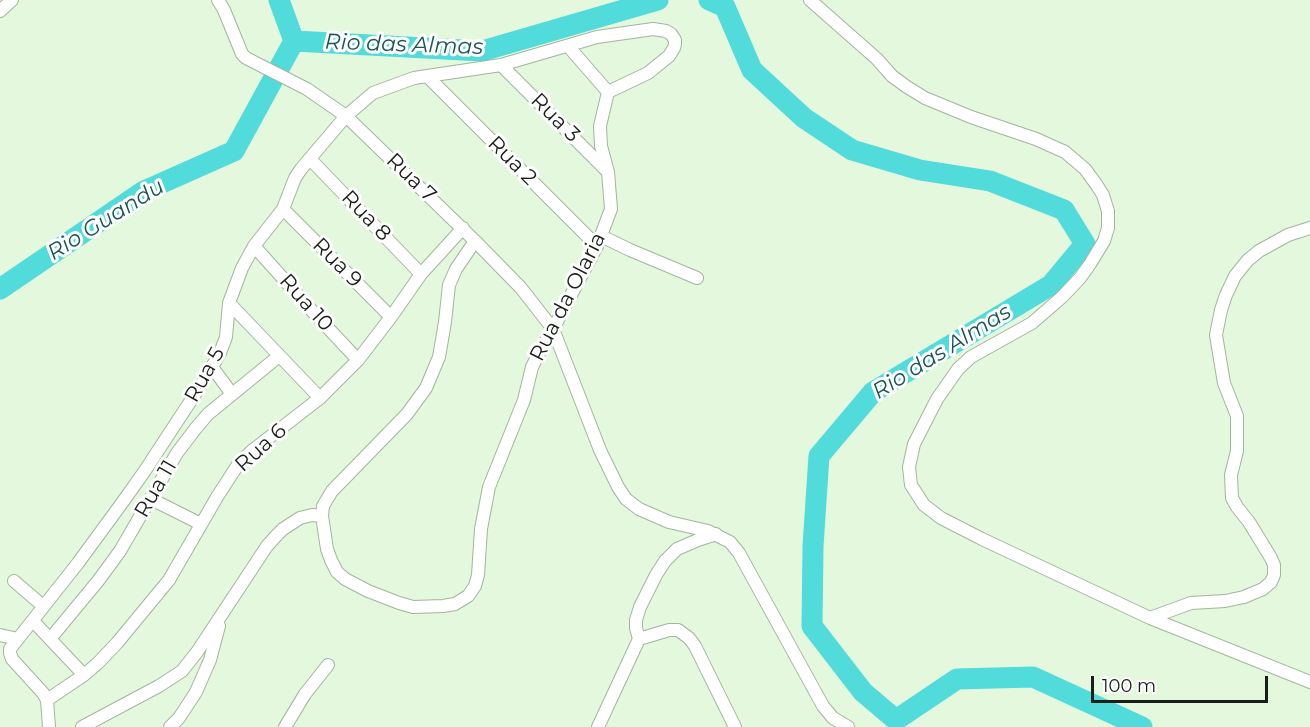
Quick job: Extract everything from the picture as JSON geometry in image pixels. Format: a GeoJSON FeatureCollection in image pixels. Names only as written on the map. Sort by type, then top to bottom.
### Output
{"type":"FeatureCollection","features":[{"type":"Feature","properties":{"kind":"street"},"geometry":{"type":"LineString","coordinates":[[0,11],[12,0]]}},
{"type":"Feature","properties":{"kind":"street","name":"Rua 7"},"geometry":{"type":"LineString","coordinates":[[218,0],[242,54],[246,58],[307,90],[346,116],[476,240],[521,288],[553,329],[600,450],[626,499],[639,509],[669,522],[716,534]]}},
{"type":"Feature","properties":{"kind":"street"},"geometry":{"type":"LineString","coordinates":[[810,0],[892,76],[907,87],[926,98],[971,117],[1036,139],[1065,152],[1085,169],[1103,195],[1108,211],[1108,228],[1104,242],[1068,291],[1032,323],[971,357],[958,369],[937,399],[914,444],[909,467],[911,485],[924,505],[941,518],[1150,618],[1310,682]]}},
{"type":"Feature","properties":{"kind":"street","name":"Rua 5"},"geometry":{"type":"LineString","coordinates":[[14,644],[122,504],[187,408],[212,367],[226,337],[229,303],[242,267],[254,246],[283,209],[301,169],[346,116],[373,93],[405,81],[501,65],[597,37],[653,30],[671,34],[675,40],[672,52],[648,73],[608,92]]}},
{"type":"Feature","properties":{"kind":"street"},"geometry":{"type":"LineString","coordinates":[[568,46],[608,92]]}},
{"type":"Feature","properties":{"kind":"street","name":"Rua 3"},"geometry":{"type":"LineString","coordinates":[[501,65],[608,172]]}},
{"type":"Feature","properties":{"kind":"street","name":"Rua 2"},"geometry":{"type":"LineString","coordinates":[[427,76],[599,241],[630,250],[697,278]]}},
{"type":"Feature","properties":{"kind":"street","name":"Rua da Olaria"},"geometry":{"type":"LineString","coordinates":[[322,516],[331,560],[337,572],[345,579],[384,598],[413,607],[443,606],[468,596],[478,575],[481,529],[489,487],[524,400],[532,367],[599,241],[611,209],[608,172],[601,146],[600,126],[608,92]]}},
{"type":"Feature","properties":{"kind":"street","name":"Rua 8"},"geometry":{"type":"LineString","coordinates":[[310,159],[421,274]]}},
{"type":"Feature","properties":{"kind":"street","name":"Rua 9"},"geometry":{"type":"LineString","coordinates":[[283,209],[391,317]]}},
{"type":"Feature","properties":{"kind":"street","name":"Rua 6"},"geometry":{"type":"LineString","coordinates":[[47,700],[84,675],[117,643],[169,580],[239,463],[252,450],[320,398],[358,360],[421,274],[463,228]]}},
{"type":"Feature","properties":{"kind":"street"},"geometry":{"type":"LineString","coordinates":[[1150,618],[1191,603],[1225,601],[1244,597],[1263,589],[1271,582],[1274,575],[1271,558],[1232,498],[1231,475],[1238,451],[1237,416],[1224,383],[1216,335],[1226,295],[1248,260],[1259,251],[1288,235],[1310,228]]}},
{"type":"Feature","properties":{"kind":"street"},"geometry":{"type":"LineString","coordinates":[[82,727],[159,686],[182,671],[267,546],[283,529],[300,518],[312,515],[322,516],[323,506],[332,490],[407,414],[426,388],[439,357],[450,285],[456,269],[476,240]]}},
{"type":"Feature","properties":{"kind":"street","name":"Rua 10"},"geometry":{"type":"LineString","coordinates":[[254,246],[358,360]]}},
{"type":"Feature","properties":{"kind":"street"},"geometry":{"type":"LineString","coordinates":[[229,303],[320,398]]}},
{"type":"Feature","properties":{"kind":"street","name":"Rua 11"},"geometry":{"type":"LineString","coordinates":[[50,639],[120,551],[185,441],[208,414],[279,356]]}},
{"type":"Feature","properties":{"kind":"street"},"geometry":{"type":"LineString","coordinates":[[212,367],[232,394]]}},
{"type":"Feature","properties":{"kind":"street"},"geometry":{"type":"LineString","coordinates":[[151,499],[201,524]]}},
{"type":"Feature","properties":{"kind":"street"},"geometry":{"type":"LineString","coordinates":[[598,727],[639,639],[636,620],[656,575],[677,549],[716,534],[730,542],[739,553],[823,706],[833,718],[848,727]]}},
{"type":"Feature","properties":{"kind":"street"},"geometry":{"type":"LineString","coordinates":[[14,581],[43,606]]}},
{"type":"Feature","properties":{"kind":"street"},"geometry":{"type":"LineString","coordinates":[[170,727],[179,718],[196,692],[210,660],[221,616]]}},
{"type":"Feature","properties":{"kind":"street"},"geometry":{"type":"LineString","coordinates":[[33,621],[84,675]]}},
{"type":"Feature","properties":{"kind":"street"},"geometry":{"type":"LineString","coordinates":[[639,639],[669,630],[678,630],[689,638],[735,727]]}},
{"type":"Feature","properties":{"kind":"street"},"geometry":{"type":"LineString","coordinates":[[0,635],[14,644],[10,653],[12,659],[47,700],[49,727]]}},
{"type":"Feature","properties":{"kind":"street"},"geometry":{"type":"LineString","coordinates":[[285,727],[304,694],[328,665]]}},
{"type":"Feature","properties":{"kind":"waterway","name":"Rio das Almas"},"geometry":{"type":"LineString","coordinates":[[279,0],[294,41],[482,51],[658,0]]}},
{"type":"Feature","properties":{"kind":"waterway","name":"Rio das Almas"},"geometry":{"type":"LineString","coordinates":[[709,0],[725,7],[752,70],[804,118],[852,150],[920,170],[990,181],[1064,210],[1085,244],[1051,285],[873,392],[819,456],[813,546],[812,626],[863,692],[896,720],[957,679],[1033,677],[1142,727]]}},
{"type":"Feature","properties":{"kind":"waterway","name":"Rio Guandu"},"geometry":{"type":"LineString","coordinates":[[0,289],[144,191],[234,151],[294,41]]}}]}
